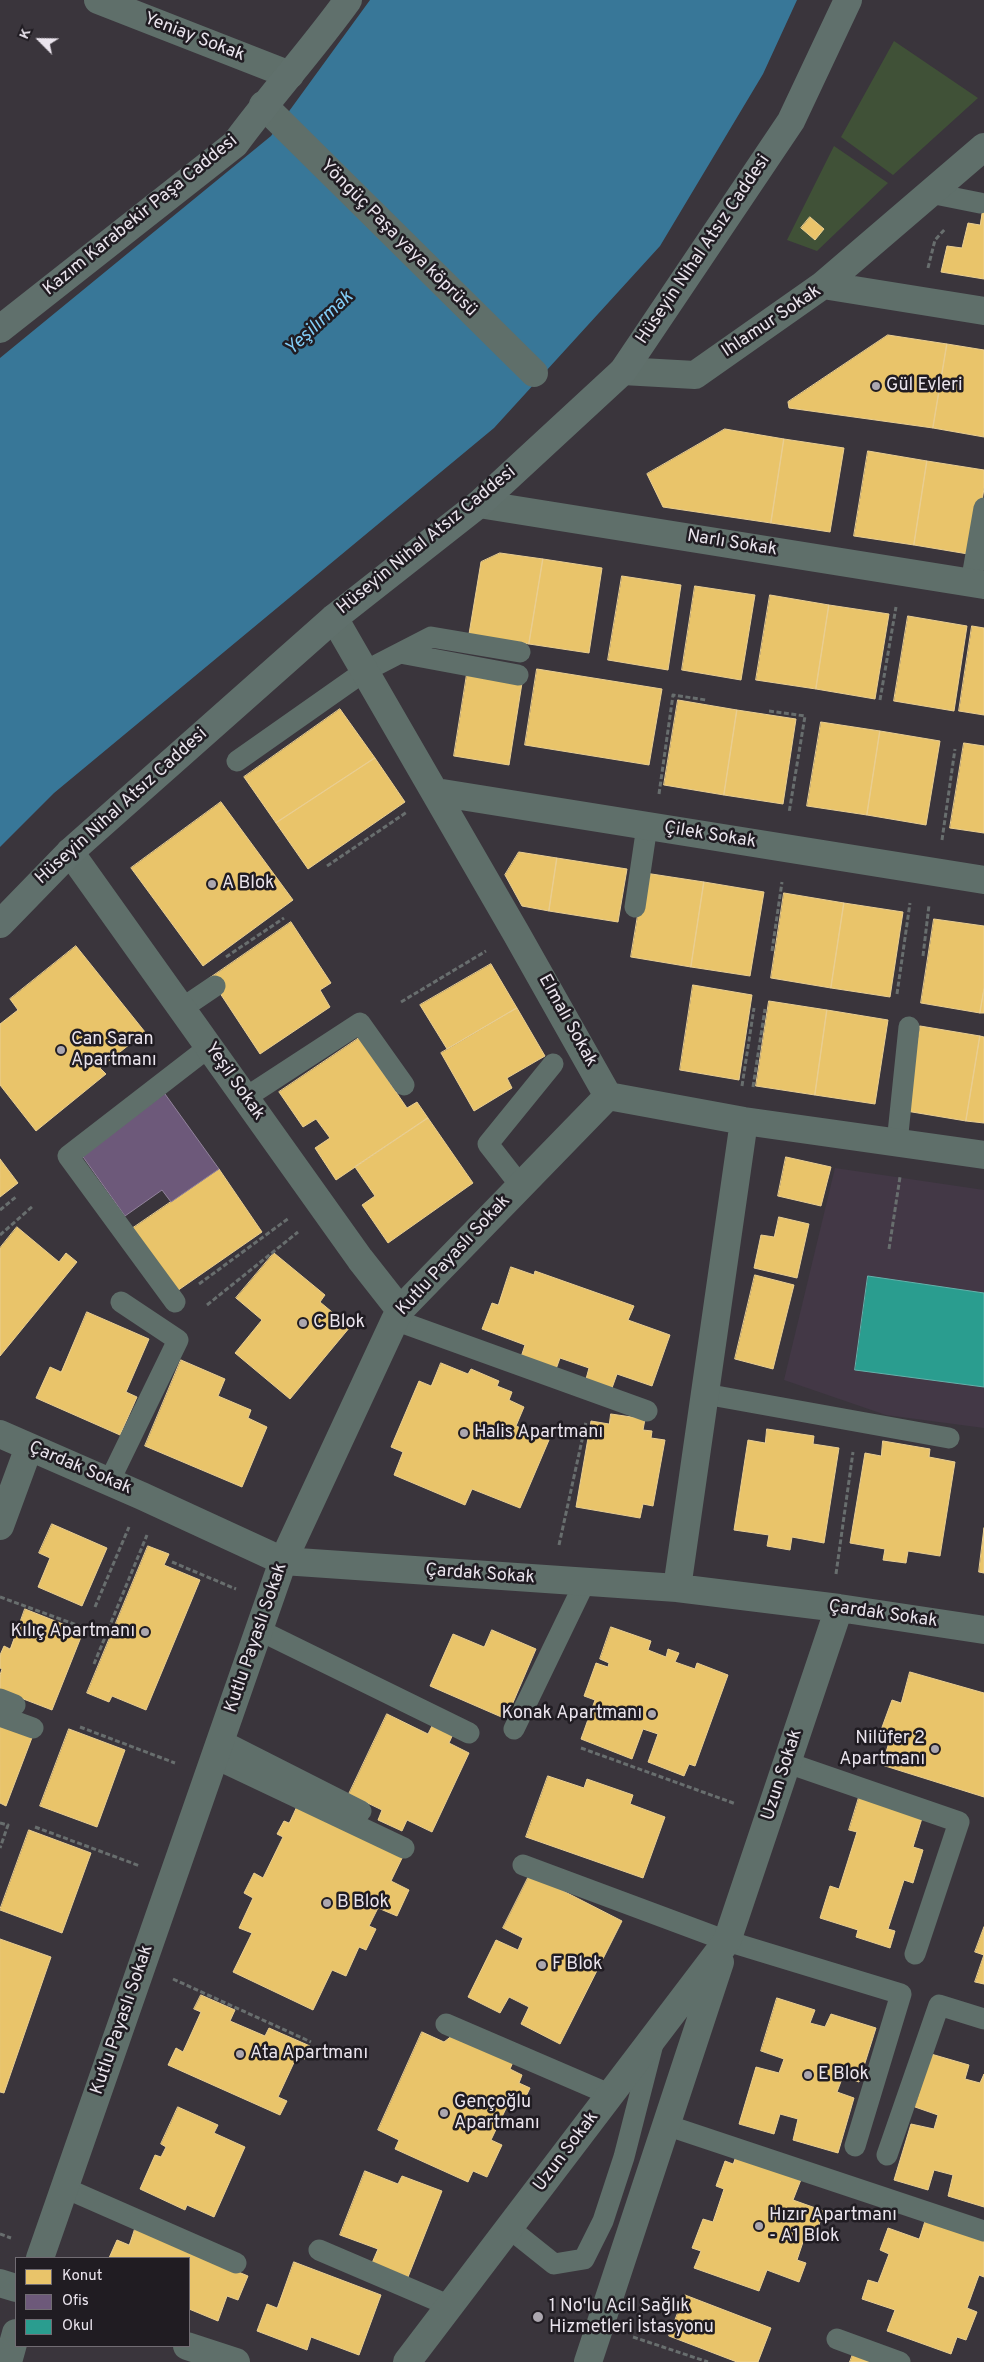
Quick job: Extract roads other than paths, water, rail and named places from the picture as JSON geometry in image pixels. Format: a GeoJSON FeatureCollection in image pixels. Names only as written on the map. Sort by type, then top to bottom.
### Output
{"type":"FeatureCollection","features":[{"type":"Feature","properties":{"kind":"street","name":"Yeniay Sokak"},"geometry":{"type":"LineString","coordinates":[[98,0],[290,75]]}},
{"type":"Feature","properties":{"kind":"street","name":"Kazım Karabekir Paşa Caddesi"},"geometry":{"type":"LineString","coordinates":[[0,329],[235,144],[263,105],[290,75],[348,0]]}},
{"type":"Feature","properties":{"kind":"street","name":"Hüseyin Nihal Atsız Caddesi"},"geometry":{"type":"LineString","coordinates":[[0,924],[70,852],[334,618],[479,504],[622,370],[791,120],[848,0]]}},
{"type":"Feature","properties":{"kind":"street","name":"Yöngüç Paşa yaya köprüsü"},"geometry":{"type":"LineString","coordinates":[[263,105],[534,373]]}},
{"type":"Feature","properties":{"kind":"street"},"geometry":{"type":"LineString","coordinates":[[823,285],[984,147]]}},
{"type":"Feature","properties":{"kind":"street","name":"Ihlamur Sokak"},"geometry":{"type":"LineString","coordinates":[[622,370],[695,375],[823,285],[984,311]]}},
{"type":"Feature","properties":{"kind":"street","name":"Narlı Sokak"},"geometry":{"type":"LineString","coordinates":[[479,504],[978,584]]}},
{"type":"Feature","properties":{"kind":"street","name":"Elmalı Sokak"},"geometry":{"type":"LineString","coordinates":[[334,618],[436,792],[608,1096]]}},
{"type":"Feature","properties":{"kind":"street","name":"Çilek Sokak"},"geometry":{"type":"LineString","coordinates":[[436,792],[984,880]]}},
{"type":"Feature","properties":{"kind":"street","name":"Yeşil Sokak"},"geometry":{"type":"LineString","coordinates":[[70,852],[320,1203],[397,1315]]}},
{"type":"Feature","properties":{"kind":"street"},"geometry":{"type":"LineString","coordinates":[[608,1096],[743,1121],[984,1155]]}},
{"type":"Feature","properties":{"kind":"street","name":"Kutlu Payaslı Sokak"},"geometry":{"type":"LineString","coordinates":[[40,2257],[283,1561],[397,1315],[520,1185],[608,1096]]}},
{"type":"Feature","properties":{"kind":"street"},"geometry":{"type":"LineString","coordinates":[[678,1588],[743,1121]]}},
{"type":"Feature","properties":{"kind":"street","name":"Çardak Sokak"},"geometry":{"type":"LineString","coordinates":[[0,1434],[283,1561],[678,1588],[835,1608],[984,1630]]}},
{"type":"Feature","properties":{"kind":"street"},"geometry":{"type":"LineString","coordinates":[[2,1513],[29,1448]]}},
{"type":"Feature","properties":{"kind":"street","name":"Uzun Sokak"},"geometry":{"type":"LineString","coordinates":[[588,2362],[788,1763],[835,1608]]}},
{"type":"Feature","properties":{"kind":"street","name":"Uzun Sokak"},"geometry":{"type":"LineString","coordinates":[[407,2362],[727,1941]]}},
{"type":"Feature","properties":{"kind":"street"},"geometry":{"type":"LineString","coordinates":[[0,2283],[15,2288]]}},
{"type":"Feature","properties":{"kind":"street"},"geometry":{"type":"LineString","coordinates":[[8,2362],[15,2337]]}},
{"type":"Feature","properties":{"kind":"street"},"geometry":{"type":"LineString","coordinates":[[190,2347],[236,2362]]}},
{"type":"Feature","properties":{"kind":"lane"},"geometry":{"type":"LineString","coordinates":[[930,193],[976,202]]}},
{"type":"Feature","properties":{"kind":"lane"},"geometry":{"type":"LineString","coordinates":[[978,584],[984,508]]}},
{"type":"Feature","properties":{"kind":"lane"},"geometry":{"type":"LineString","coordinates":[[237,761],[365,671],[431,638],[520,652]]}},
{"type":"Feature","properties":{"kind":"lane"},"geometry":{"type":"LineString","coordinates":[[400,653],[518,675]]}},
{"type":"Feature","properties":{"kind":"lane"},"geometry":{"type":"LineString","coordinates":[[635,907],[650,827]]}},
{"type":"Feature","properties":{"kind":"lane"},"geometry":{"type":"LineString","coordinates":[[181,1009],[215,986]]}},
{"type":"Feature","properties":{"kind":"lane"},"geometry":{"type":"LineString","coordinates":[[245,1098],[360,1023],[404,1084]]}},
{"type":"Feature","properties":{"kind":"lane"},"geometry":{"type":"LineString","coordinates":[[901,1143],[910,1027]]}},
{"type":"Feature","properties":{"kind":"lane"},"geometry":{"type":"LineString","coordinates":[[174,1302],[68,1156],[209,1047]]}},
{"type":"Feature","properties":{"kind":"lane"},"geometry":{"type":"LineString","coordinates":[[520,1185],[488,1144],[553,1064]]}},
{"type":"Feature","properties":{"kind":"lane"},"geometry":{"type":"LineString","coordinates":[[109,1482],[178,1340],[121,1302]]}},
{"type":"Feature","properties":{"kind":"lane"},"geometry":{"type":"LineString","coordinates":[[397,1315],[647,1411]]}},
{"type":"Feature","properties":{"kind":"lane"},"geometry":{"type":"LineString","coordinates":[[705,1394],[949,1438]]}},
{"type":"Feature","properties":{"kind":"lane"},"geometry":{"type":"LineString","coordinates":[[514,1729],[585,1582]]}},
{"type":"Feature","properties":{"kind":"lane"},"geometry":{"type":"LineString","coordinates":[[259,1630],[469,1733]]}},
{"type":"Feature","properties":{"kind":"lane"},"geometry":{"type":"LineString","coordinates":[[5,1707],[33,1728]]}},
{"type":"Feature","properties":{"kind":"lane"},"geometry":{"type":"LineString","coordinates":[[214,1758],[361,1811]]}},
{"type":"Feature","properties":{"kind":"lane"},"geometry":{"type":"LineString","coordinates":[[214,1758],[404,1848]]}},
{"type":"Feature","properties":{"kind":"lane"},"geometry":{"type":"LineString","coordinates":[[788,1763],[959,1822],[915,1954]]}},
{"type":"Feature","properties":{"kind":"lane"},"geometry":{"type":"LineString","coordinates":[[523,1865],[727,1941],[901,1994],[855,2146]]}},
{"type":"Feature","properties":{"kind":"lane"},"geometry":{"type":"LineString","coordinates":[[887,2155],[939,2005],[984,2019]]}},
{"type":"Feature","properties":{"kind":"lane"},"geometry":{"type":"LineString","coordinates":[[446,2024],[611,2095]]}},
{"type":"Feature","properties":{"kind":"lane"},"geometry":{"type":"LineString","coordinates":[[509,2228],[554,2264],[584,2259],[603,2221],[624,2157],[655,2036]]}},
{"type":"Feature","properties":{"kind":"lane"},"geometry":{"type":"LineString","coordinates":[[666,2124],[984,2231]]}},
{"type":"Feature","properties":{"kind":"lane"},"geometry":{"type":"LineString","coordinates":[[65,2188],[236,2263]]}},
{"type":"Feature","properties":{"kind":"lane"},"geometry":{"type":"LineString","coordinates":[[319,2250],[450,2306]]}},
{"type":"Feature","properties":{"kind":"lane"},"geometry":{"type":"LineString","coordinates":[[837,2339],[900,2362]]}},
{"type":"Feature","properties":{"kind":"water","name":"Yeşilırmak"},"geometry":{"type":"Polygon","coordinates":[[[370,0],[797,0],[763,74],[660,246],[494,428],[54,793],[0,847],[0,358],[271,136],[370,0]]]}},
{"type":"Feature","properties":{"kind":"place","name":"Gül Evleri"},"geometry":{"type":"Point","coordinates":[876,386]}},
{"type":"Feature","properties":{"kind":"place","name":"A Blok"},"geometry":{"type":"Point","coordinates":[212,884]}},
{"type":"Feature","properties":{"kind":"place","name":"Can Saran Apartmanı"},"geometry":{"type":"Point","coordinates":[61,1050]}},
{"type":"Feature","properties":{"kind":"place","name":"C Blok"},"geometry":{"type":"Point","coordinates":[303,1323]}},
{"type":"Feature","properties":{"kind":"place","name":"Halis Apartmanı"},"geometry":{"type":"Point","coordinates":[464,1433]}},
{"type":"Feature","properties":{"kind":"place","name":"Kılıç Apartmanı"},"geometry":{"type":"Point","coordinates":[145,1632]}},
{"type":"Feature","properties":{"kind":"place","name":"Konak Apartmanı"},"geometry":{"type":"Point","coordinates":[652,1714]}},
{"type":"Feature","properties":{"kind":"place","name":"Nilüfer 2 Apartmanı"},"geometry":{"type":"Point","coordinates":[935,1749]}},
{"type":"Feature","properties":{"kind":"place","name":"B Blok"},"geometry":{"type":"Point","coordinates":[327,1903]}},
{"type":"Feature","properties":{"kind":"place","name":"F Blok"},"geometry":{"type":"Point","coordinates":[542,1965]}},
{"type":"Feature","properties":{"kind":"place","name":"Ata Apartmanı"},"geometry":{"type":"Point","coordinates":[240,2054]}},
{"type":"Feature","properties":{"kind":"place","name":"E Blok"},"geometry":{"type":"Point","coordinates":[808,2075]}},
{"type":"Feature","properties":{"kind":"place","name":"Gençoğlu Apartmanı"},"geometry":{"type":"Point","coordinates":[444,2113]}},
{"type":"Feature","properties":{"kind":"place","name":"Hızır Apartmanı - A1 Blok"},"geometry":{"type":"Point","coordinates":[759,2226]}},
{"type":"Feature","properties":{"kind":"place","name":"1 No'lu Acil Sağlık Hizmetleri İstasyonu"},"geometry":{"type":"Point","coordinates":[538,2317]}}]}
